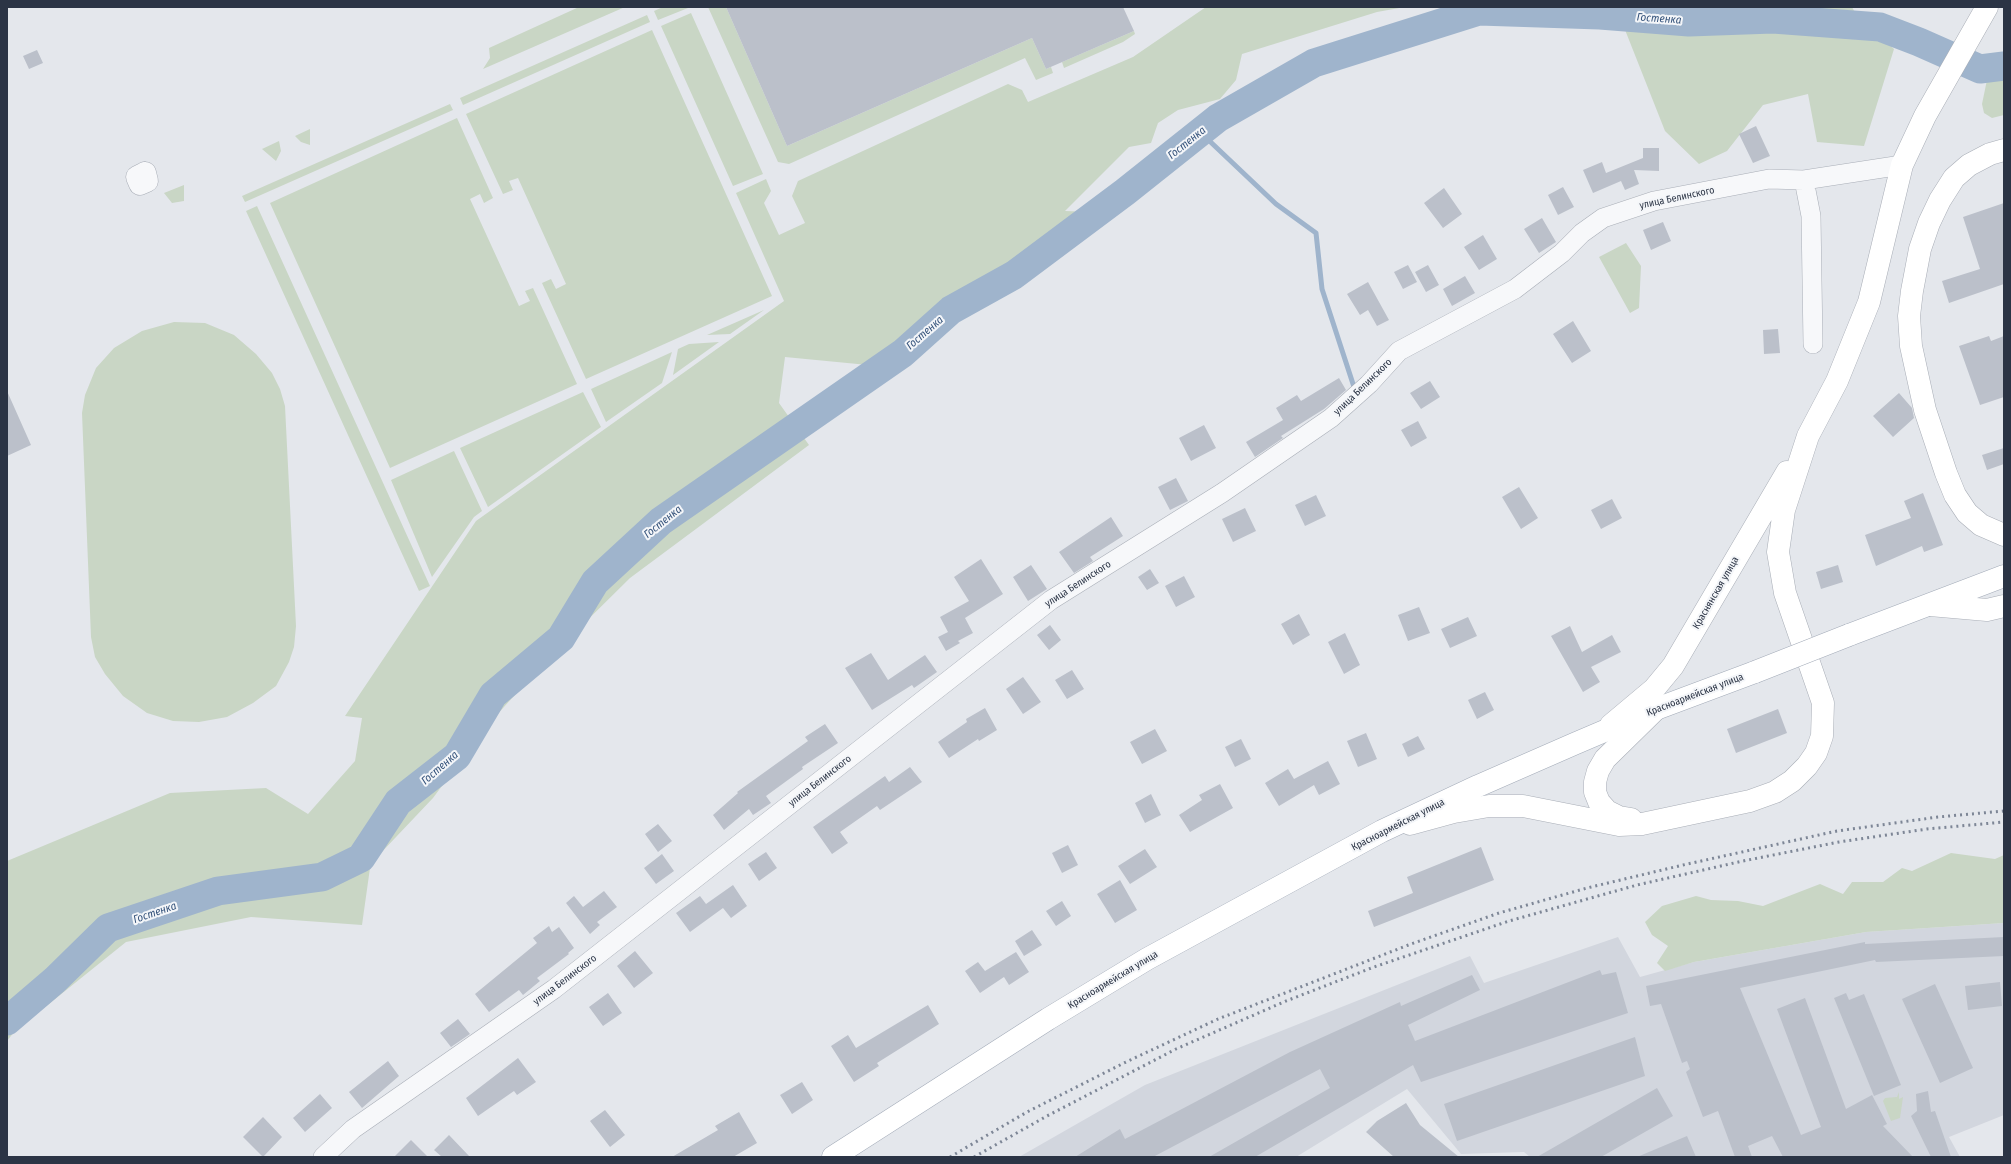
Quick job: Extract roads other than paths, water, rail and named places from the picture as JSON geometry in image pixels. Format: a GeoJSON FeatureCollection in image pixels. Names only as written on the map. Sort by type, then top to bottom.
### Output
{"type":"FeatureCollection","features":[{"type":"Feature","properties":{"kind":"main road"},"geometry":{"type":"LineString","coordinates":[[1382,831],[1454,812],[1489,806],[1523,806],[1619,825],[1642,824],[1750,801],[1775,792],[1792,781],[1807,766],[1816,753],[1822,736],[1823,704],[1785,593],[1778,552],[1784,510],[1808,436],[1837,381],[1870,302],[1902,165],[1926,116],[1985,10]]}},
{"type":"Feature","properties":{"kind":"main road"},"geometry":{"type":"LineString","coordinates":[[2004,150],[1990,154],[1969,165],[1954,178],[1940,200],[1929,223],[1920,249],[1912,290],[1909,316],[1911,346],[1925,410],[1955,495],[1967,513],[1981,525],[2004,535]]}},
{"type":"Feature","properties":{"kind":"main road","name":"Краснянская улица"},"geometry":{"type":"LineString","coordinates":[[1602,732],[1654,689],[1673,666],[1808,436]]}},
{"type":"Feature","properties":{"kind":"main road","name":"Красноармейская улица"},"geometry":{"type":"LineString","coordinates":[[833,1157],[1048,1019],[1141,963],[1382,831],[1478,786],[1656,709],[2004,576]]}},
{"type":"Feature","properties":{"kind":"main road"},"geometry":{"type":"LineString","coordinates":[[1930,605],[1987,610],[2004,606]]}},
{"type":"Feature","properties":{"kind":"main road"},"geometry":{"type":"LineString","coordinates":[[1656,709],[1605,759],[1598,771],[1595,782],[1595,792],[1599,802],[1607,811],[1619,817],[1636,820],[1670,819]]}},
{"type":"Feature","properties":{"kind":"street","name":"улица Белинского"},"geometry":{"type":"LineString","coordinates":[[323,1157],[353,1129],[554,989],[1051,600],[1222,493],[1331,418],[1370,384],[1399,351],[1515,289],[1562,253],[1582,233],[1603,218],[1654,201],[1769,179],[1804,180],[1902,165]]}},
{"type":"Feature","properties":{"kind":"street"},"geometry":{"type":"LineString","coordinates":[[1804,180],[1811,216],[1813,344]]}},
{"type":"Feature","properties":{"kind":"waterway","name":"Гостенка"},"geometry":{"type":"LineString","coordinates":[[7,1021],[55,980],[108,928],[218,891],[322,877],[361,858],[398,802],[457,756],[493,695],[561,638],[595,582],[661,521],[903,353],[951,310],[1014,275],[1125,192],[1218,118],[1314,63],[1479,11],[1600,15],[1689,22],[1773,19],[1880,27],[1919,42],[1980,69],[2004,66]]}},
{"type":"Feature","properties":{"kind":"waterway"},"geometry":{"type":"LineString","coordinates":[[1200,132],[1276,204],[1316,233],[1322,289],[1354,387]]}},
{"type":"Feature","properties":{"kind":"railway"},"geometry":{"type":"LineString","coordinates":[[950,1157],[1027,1112],[1126,1062],[1218,1019],[1411,944],[1499,913],[1587,888],[1837,831],[1938,817],[2004,811]]}},
{"type":"Feature","properties":{"kind":"railway"},"geometry":{"type":"LineString","coordinates":[[974,1157],[1047,1116],[1176,1049],[1286,1001],[1374,967],[1509,921],[1637,885],[1743,861],[1839,842],[1927,829],[2004,822]]}}]}
